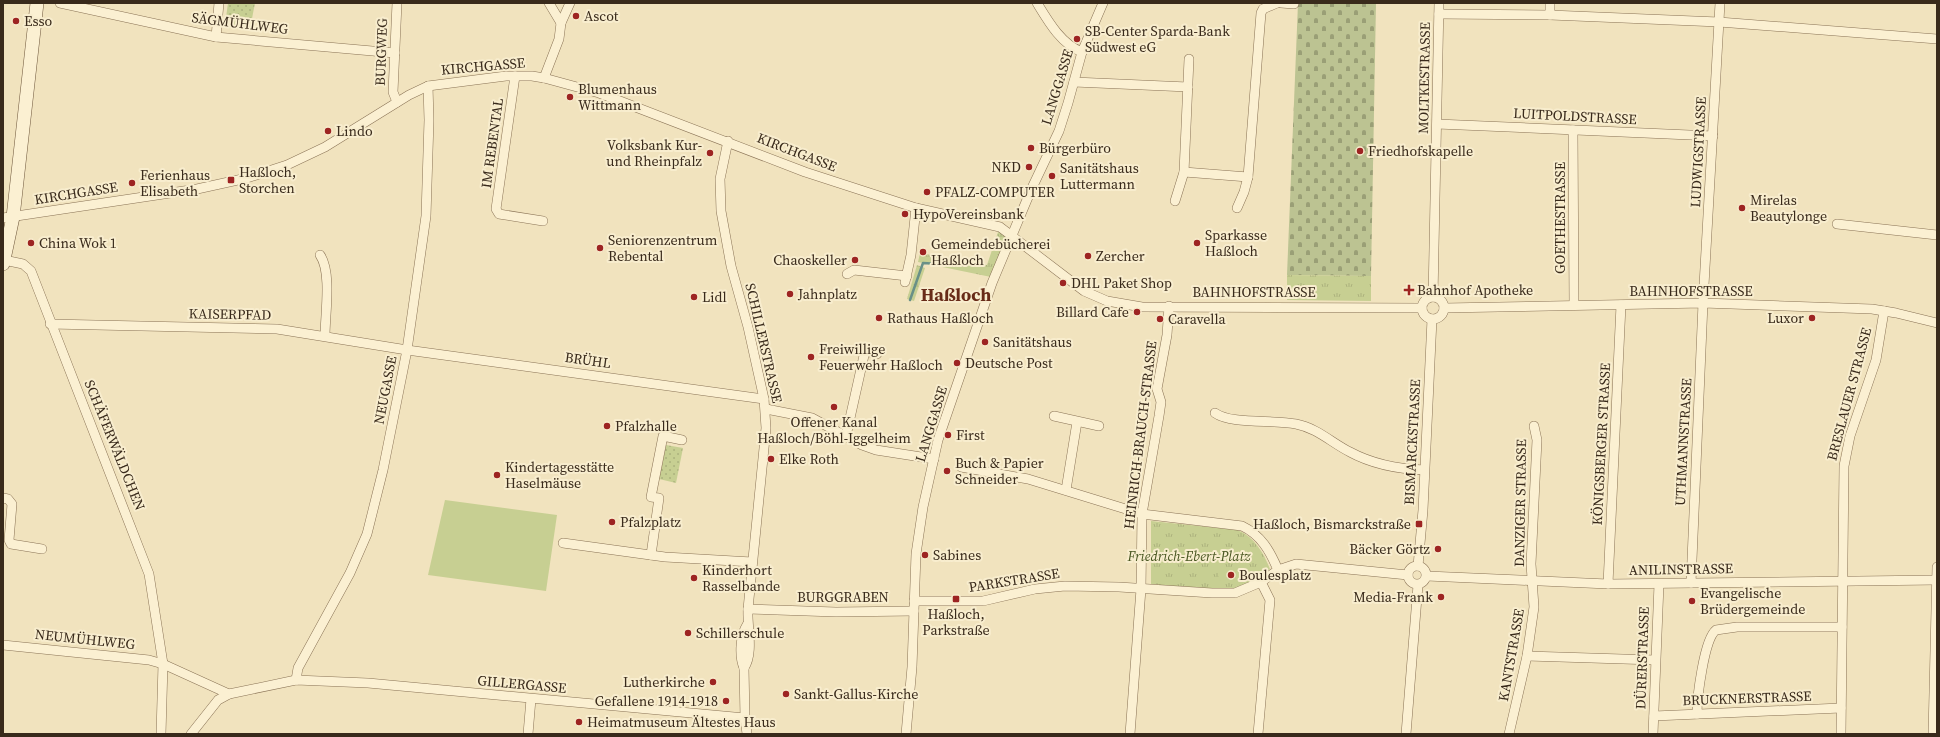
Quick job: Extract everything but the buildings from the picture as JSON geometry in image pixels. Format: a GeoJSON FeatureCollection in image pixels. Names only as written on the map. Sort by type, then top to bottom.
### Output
{"type":"FeatureCollection","features":[{"type":"Feature","properties":{"kind":"main road"},"geometry":{"type":"LineString","coordinates":[[4,262],[8,217],[37,3]]}},
{"type":"Feature","properties":{"kind":"street","name":"SÄGMÜHLWEG"},"geometry":{"type":"LineString","coordinates":[[60,3],[216,36],[395,53]]}},
{"type":"Feature","properties":{"kind":"street"},"geometry":{"type":"LineString","coordinates":[[216,36],[219,3]]}},
{"type":"Feature","properties":{"kind":"street","name":"BURGWEG"},"geometry":{"type":"LineString","coordinates":[[397,3],[393,92],[397,102]]}},
{"type":"Feature","properties":{"kind":"street"},"geometry":{"type":"LineString","coordinates":[[549,3],[561,23]]}},
{"type":"Feature","properties":{"kind":"street"},"geometry":{"type":"LineString","coordinates":[[544,78],[560,40],[561,23],[567,14],[570,3]]}},
{"type":"Feature","properties":{"kind":"street"},"geometry":{"type":"LineString","coordinates":[[1038,3],[1064,40],[1075,49],[1082,52]]}},
{"type":"Feature","properties":{"kind":"street","name":"LANGGASSE"},"geometry":{"type":"LineString","coordinates":[[906,734],[911,686],[916,554],[934,459],[942,426],[963,370],[992,283],[1058,130],[1082,52],[1103,3]]}},
{"type":"Feature","properties":{"kind":"street"},"geometry":{"type":"LineString","coordinates":[[1237,208],[1244,192],[1248,177],[1261,13],[1263,9],[1277,3]]}},
{"type":"Feature","properties":{"kind":"street"},"geometry":{"type":"LineString","coordinates":[[1281,3],[1294,4]]}},
{"type":"Feature","properties":{"kind":"street","name":"MOLTKESTRASSE"},"geometry":{"type":"LineString","coordinates":[[1433,297],[1439,3]]}},
{"type":"Feature","properties":{"kind":"street"},"geometry":{"type":"LineString","coordinates":[[1550,3],[1550,14]]}},
{"type":"Feature","properties":{"kind":"street","name":"LUDWIGSTRASSE"},"geometry":{"type":"LineString","coordinates":[[1703,303],[1720,3]]}},
{"type":"Feature","properties":{"kind":"street"},"geometry":{"type":"LineString","coordinates":[[1439,14],[1550,14],[1718,22],[1937,39]]}},
{"type":"Feature","properties":{"kind":"street"},"geometry":{"type":"LineString","coordinates":[[1175,201],[1184,172],[1189,58]]}},
{"type":"Feature","properties":{"kind":"street","name":"KIRCHGASSE"},"geometry":{"type":"LineString","coordinates":[[8,217],[197,189],[247,178],[287,165],[325,147],[397,102],[428,86],[515,76],[544,78],[599,93],[728,141],[805,172],[916,208],[1000,227],[1012,235]]}},
{"type":"Feature","properties":{"kind":"street","name":"IM REBENTAL"},"geometry":{"type":"LineString","coordinates":[[515,76],[496,209],[500,214],[543,222]]}},
{"type":"Feature","properties":{"kind":"street"},"geometry":{"type":"LineString","coordinates":[[1074,82],[1188,87]]}},
{"type":"Feature","properties":{"kind":"street","name":"NEUGASSE"},"geometry":{"type":"LineString","coordinates":[[296,680],[298,668],[350,573],[367,534],[384,470],[407,350],[426,216],[429,120],[428,86]]}},
{"type":"Feature","properties":{"kind":"street","name":"LUITPOLDSTRASSE"},"geometry":{"type":"LineString","coordinates":[[1437,124],[1713,136]]}},
{"type":"Feature","properties":{"kind":"street","name":"GOETHESTRASSE"},"geometry":{"type":"LineString","coordinates":[[1573,130],[1574,305]]}},
{"type":"Feature","properties":{"kind":"street","name":"SCHILLERSTRASSE"},"geometry":{"type":"LineString","coordinates":[[728,141],[720,180],[721,211],[731,266],[745,315],[766,410],[766,428],[748,609],[747,625],[750,632],[748,662],[744,668],[745,718],[747,734]]}},
{"type":"Feature","properties":{"kind":"street"},"geometry":{"type":"LineString","coordinates":[[1184,172],[1248,177]]}},
{"type":"Feature","properties":{"kind":"street"},"geometry":{"type":"LineString","coordinates":[[847,274],[854,270],[906,279],[916,208]]}},
{"type":"Feature","properties":{"kind":"street"},"geometry":{"type":"LineString","coordinates":[[1837,224],[1937,235]]}},
{"type":"Feature","properties":{"kind":"street","name":"BAHNHOFSTRASSE"},"geometry":{"type":"LineString","coordinates":[[1012,235],[1075,285],[1096,297],[1121,304],[1169,306],[1422,308]]}},
{"type":"Feature","properties":{"kind":"street"},"geometry":{"type":"LineString","coordinates":[[320,255],[324,262],[326,274],[325,336]]}},
{"type":"Feature","properties":{"kind":"street","name":"SCHÄFERWÄLDCHEN"},"geometry":{"type":"LineString","coordinates":[[4,262],[23,264],[28,268],[100,444],[149,574],[163,664],[161,734]]}},
{"type":"Feature","properties":{"kind":"street"},"geometry":{"type":"LineString","coordinates":[[1433,297],[1442,301],[1444,308],[1439,317],[1432,319],[1424,314],[1422,308],[1424,301],[1433,297]]}},
{"type":"Feature","properties":{"kind":"street","name":"BAHNHOFSTRASSE"},"geometry":{"type":"LineString","coordinates":[[1444,308],[1703,303],[1884,311],[1937,323]]}},
{"type":"Feature","properties":{"kind":"street","name":"UTHMANNSTRASSE"},"geometry":{"type":"LineString","coordinates":[[1691,583],[1703,303]]}},
{"type":"Feature","properties":{"kind":"street","name":"KÖNIGSBERGER STRASSE"},"geometry":{"type":"LineString","coordinates":[[1608,584],[1621,305]]}},
{"type":"Feature","properties":{"kind":"street","name":"HEINRICH-BRAUCH-STRASSE"},"geometry":{"type":"LineString","coordinates":[[1130,734],[1141,589],[1142,514],[1161,402],[1157,389],[1167,335],[1169,306]]}},
{"type":"Feature","properties":{"kind":"street","name":"BRESLAUER STRASSE"},"geometry":{"type":"LineString","coordinates":[[1841,734],[1843,481],[1847,448],[1876,360],[1884,311]]}},
{"type":"Feature","properties":{"kind":"street","name":"BISMARCKSTRASSE"},"geometry":{"type":"LineString","coordinates":[[1418,566],[1432,319]]}},
{"type":"Feature","properties":{"kind":"street","name":"KAISERPFAD"},"geometry":{"type":"LineString","coordinates":[[50,324],[258,328],[296,331],[407,350]]}},
{"type":"Feature","properties":{"kind":"street","name":"BRÜHL"},"geometry":{"type":"LineString","coordinates":[[407,350],[764,399]]}},
{"type":"Feature","properties":{"kind":"street"},"geometry":{"type":"LineString","coordinates":[[846,436],[865,351],[877,354]]}},
{"type":"Feature","properties":{"kind":"street"},"geometry":{"type":"LineString","coordinates":[[766,410],[812,418],[862,445],[876,450],[934,459]]}},
{"type":"Feature","properties":{"kind":"street"},"geometry":{"type":"LineString","coordinates":[[1215,413],[1226,418],[1295,424],[1307,427],[1349,452],[1372,462],[1392,467],[1424,470]]}},
{"type":"Feature","properties":{"kind":"street"},"geometry":{"type":"LineString","coordinates":[[1054,416],[1099,426]]}},
{"type":"Feature","properties":{"kind":"street"},"geometry":{"type":"LineString","coordinates":[[1066,490],[1077,422]]}},
{"type":"Feature","properties":{"kind":"street","name":"DANZIGER STRASSE"},"geometry":{"type":"LineString","coordinates":[[1533,581],[1531,564],[1536,440],[1534,426]]}},
{"type":"Feature","properties":{"kind":"street"},"geometry":{"type":"LineString","coordinates":[[651,555],[659,498],[651,497],[663,436],[682,440]]}},
{"type":"Feature","properties":{"kind":"street"},"geometry":{"type":"LineString","coordinates":[[961,467],[1028,479],[1142,514],[1242,526],[1253,532],[1263,541],[1278,570]]}},
{"type":"Feature","properties":{"kind":"street"},"geometry":{"type":"LineString","coordinates":[[3,498],[8,499],[12,504],[9,540],[11,544],[42,549]]}},
{"type":"Feature","properties":{"kind":"street"},"geometry":{"type":"LineString","coordinates":[[563,543],[651,555],[752,562]]}},
{"type":"Feature","properties":{"kind":"street"},"geometry":{"type":"LineString","coordinates":[[1141,589],[1212,594],[1234,593],[1261,582],[1278,570],[1296,564],[1408,575]]}},
{"type":"Feature","properties":{"kind":"street"},"geometry":{"type":"LineString","coordinates":[[1418,566],[1423,568],[1427,576],[1425,581],[1418,585],[1410,581],[1408,575],[1410,569],[1418,566]]}},
{"type":"Feature","properties":{"kind":"street"},"geometry":{"type":"LineString","coordinates":[[1933,734],[1937,567]]}},
{"type":"Feature","properties":{"kind":"street","name":"ANILINSTRASSE"},"geometry":{"type":"LineString","coordinates":[[1427,576],[1608,584],[1936,580]]}},
{"type":"Feature","properties":{"kind":"street","name":"KANTSTRASSE"},"geometry":{"type":"LineString","coordinates":[[1510,734],[1527,656],[1534,607],[1533,581]]}},
{"type":"Feature","properties":{"kind":"street"},"geometry":{"type":"LineString","coordinates":[[1258,734],[1270,600],[1261,582]]}},
{"type":"Feature","properties":{"kind":"street","name":"DÜRERSTRASSE"},"geometry":{"type":"LineString","coordinates":[[1653,734],[1659,584]]}},
{"type":"Feature","properties":{"kind":"street"},"geometry":{"type":"LineString","coordinates":[[1406,734],[1418,585]]}},
{"type":"Feature","properties":{"kind":"street","name":"PARKSTRASSE"},"geometry":{"type":"LineString","coordinates":[[914,606],[983,601],[1035,589],[1065,586],[1141,589]]}},
{"type":"Feature","properties":{"kind":"street","name":"BURGGRABEN"},"geometry":{"type":"LineString","coordinates":[[748,609],[836,612],[914,606]]}},
{"type":"Feature","properties":{"kind":"street"},"geometry":{"type":"LineString","coordinates":[[1697,714],[1700,680],[1711,636],[1716,630],[1737,627],[1842,626]]}},
{"type":"Feature","properties":{"kind":"street","name":"NEUMÜHLWEG"},"geometry":{"type":"LineString","coordinates":[[3,645],[132,658],[163,664],[229,694]]}},
{"type":"Feature","properties":{"kind":"street"},"geometry":{"type":"LineString","coordinates":[[1527,656],[1655,660]]}},
{"type":"Feature","properties":{"kind":"street","name":"GILLERGASSE"},"geometry":{"type":"LineString","coordinates":[[229,694],[296,680],[368,683],[745,718]]}},
{"type":"Feature","properties":{"kind":"street"},"geometry":{"type":"LineString","coordinates":[[191,734],[218,700],[229,694]]}},
{"type":"Feature","properties":{"kind":"street"},"geometry":{"type":"LineString","coordinates":[[528,734],[531,699]]}},
{"type":"Feature","properties":{"kind":"street","name":"BRUCKNERSTRASSE"},"geometry":{"type":"LineString","coordinates":[[1654,716],[1841,708]]}},
{"type":"Feature","properties":{"kind":"green space"},"geometry":{"type":"Polygon","coordinates":[[[228,3],[255,3],[250,29],[247,30],[227,27],[225,25],[228,3]]]}},
{"type":"Feature","properties":{"kind":"green space"},"geometry":{"type":"Polygon","coordinates":[[[1298,3],[1376,3],[1371,276],[1287,275],[1298,3]]]}},
{"type":"Feature","properties":{"kind":"green space"},"geometry":{"type":"Polygon","coordinates":[[[998,232],[1008,236],[991,277],[918,262],[920,253],[987,265],[998,232]]]}},
{"type":"Feature","properties":{"kind":"green space"},"geometry":{"type":"Polygon","coordinates":[[[917,265],[925,268],[914,301],[907,299],[917,265]]]}},
{"type":"Feature","properties":{"kind":"green space"},"geometry":{"type":"Polygon","coordinates":[[[1287,275],[1371,276],[1371,301],[1287,300],[1287,275]]]}},
{"type":"Feature","properties":{"kind":"green space"},"geometry":{"type":"Polygon","coordinates":[[[666,445],[683,448],[676,483],[659,479],[666,445]]]}},
{"type":"Feature","properties":{"kind":"green space"},"geometry":{"type":"Polygon","coordinates":[[[445,500],[557,515],[546,591],[428,575],[445,500]]]}},
{"type":"Feature","properties":{"kind":"green space","name":"Friedrich-Ebert-Platz"},"geometry":{"type":"Polygon","coordinates":[[[1151,521],[1238,530],[1254,541],[1270,569],[1257,578],[1232,589],[1202,590],[1151,584],[1151,521]]]}},
{"type":"Feature","properties":{"kind":"green space","name":"Boulesplatz"},"geometry":{"type":"Polygon","coordinates":[[[1243,569],[1244,576],[1220,581],[1218,574],[1243,569]]]}},
{"type":"Feature","properties":{"kind":"waterway"},"geometry":{"type":"LineString","coordinates":[[910,300],[923,263],[955,265]]}},
{"type":"Feature","properties":{"kind":"place","name":"Ascot"},"geometry":{"type":"Point","coordinates":[576,16]}},
{"type":"Feature","properties":{"kind":"place","name":"Esso"},"geometry":{"type":"Point","coordinates":[16,21]}},
{"type":"Feature","properties":{"kind":"place","name":"SB-Center Sparda-Bank Südwest eG"},"geometry":{"type":"Point","coordinates":[1077,39]}},
{"type":"Feature","properties":{"kind":"place","name":"Blumenhaus Wittmann"},"geometry":{"type":"Point","coordinates":[570,97]}},
{"type":"Feature","properties":{"kind":"place","name":"Lindo"},"geometry":{"type":"Point","coordinates":[328,131]}},
{"type":"Feature","properties":{"kind":"place","name":"Bürgerbüro"},"geometry":{"type":"Point","coordinates":[1031,148]}},
{"type":"Feature","properties":{"kind":"place","name":"Friedhofskapelle"},"geometry":{"type":"Point","coordinates":[1360,151]}},
{"type":"Feature","properties":{"kind":"place","name":"Volksbank Kur- und Rheinpfalz"},"geometry":{"type":"Point","coordinates":[710,153]}},
{"type":"Feature","properties":{"kind":"place","name":"NKD"},"geometry":{"type":"Point","coordinates":[1029,167]}},
{"type":"Feature","properties":{"kind":"place","name":"Sanitätshaus Luttermann"},"geometry":{"type":"Point","coordinates":[1052,176]}},
{"type":"Feature","properties":{"kind":"place","name":"Haßloch, Storchen"},"geometry":{"type":"Point","coordinates":[231,180]}},
{"type":"Feature","properties":{"kind":"place","name":"Ferienhaus Elisabeth"},"geometry":{"type":"Point","coordinates":[132,183]}},
{"type":"Feature","properties":{"kind":"place","name":"PFALZ-COMPUTER"},"geometry":{"type":"Point","coordinates":[927,192]}},
{"type":"Feature","properties":{"kind":"place","name":"Mirelas Beautylonge"},"geometry":{"type":"Point","coordinates":[1742,208]}},
{"type":"Feature","properties":{"kind":"place","name":"HypoVereinsbank"},"geometry":{"type":"Point","coordinates":[905,214]}},
{"type":"Feature","properties":{"kind":"place","name":"China Wok 1"},"geometry":{"type":"Point","coordinates":[31,243]}},
{"type":"Feature","properties":{"kind":"place","name":"Sparkasse Haßloch"},"geometry":{"type":"Point","coordinates":[1197,243]}},
{"type":"Feature","properties":{"kind":"place","name":"Seniorenzentrum Rebental"},"geometry":{"type":"Point","coordinates":[600,248]}},
{"type":"Feature","properties":{"kind":"place","name":"Gemeindebücherei Haßloch"},"geometry":{"type":"Point","coordinates":[923,252]}},
{"type":"Feature","properties":{"kind":"place","name":"Zercher"},"geometry":{"type":"Point","coordinates":[1088,256]}},
{"type":"Feature","properties":{"kind":"place","name":"Chaoskeller"},"geometry":{"type":"Point","coordinates":[855,260]}},
{"type":"Feature","properties":{"kind":"place","name":"DHL Paket Shop"},"geometry":{"type":"Point","coordinates":[1063,283]}},
{"type":"Feature","properties":{"kind":"place","name":"Bahnhof Apotheke"},"geometry":{"type":"Point","coordinates":[1409,290]}},
{"type":"Feature","properties":{"kind":"place","name":"Jahnplatz"},"geometry":{"type":"Point","coordinates":[790,294]}},
{"type":"Feature","properties":{"kind":"place","name":"Lidl"},"geometry":{"type":"Point","coordinates":[694,297]}},
{"type":"Feature","properties":{"kind":"place","name":"Billard Cafe"},"geometry":{"type":"Point","coordinates":[1137,312]}},
{"type":"Feature","properties":{"kind":"place","name":"Rathaus Haßloch"},"geometry":{"type":"Point","coordinates":[879,318]}},
{"type":"Feature","properties":{"kind":"place","name":"Luxor"},"geometry":{"type":"Point","coordinates":[1812,318]}},
{"type":"Feature","properties":{"kind":"place","name":"Caravella"},"geometry":{"type":"Point","coordinates":[1160,319]}},
{"type":"Feature","properties":{"kind":"place","name":"Sanitätshaus"},"geometry":{"type":"Point","coordinates":[985,342]}},
{"type":"Feature","properties":{"kind":"place","name":"Freiwillige Feuerwehr Haßloch"},"geometry":{"type":"Point","coordinates":[811,357]}},
{"type":"Feature","properties":{"kind":"place","name":"Deutsche Post"},"geometry":{"type":"Point","coordinates":[957,363]}},
{"type":"Feature","properties":{"kind":"place","name":"Offener Kanal Haßloch/Böhl-Iggelheim"},"geometry":{"type":"Point","coordinates":[834,407]}},
{"type":"Feature","properties":{"kind":"place","name":"Pfalzhalle"},"geometry":{"type":"Point","coordinates":[607,426]}},
{"type":"Feature","properties":{"kind":"place","name":"First"},"geometry":{"type":"Point","coordinates":[948,435]}},
{"type":"Feature","properties":{"kind":"place","name":"Elke Roth"},"geometry":{"type":"Point","coordinates":[771,459]}},
{"type":"Feature","properties":{"kind":"place","name":"Buch & Papier Schneider"},"geometry":{"type":"Point","coordinates":[947,471]}},
{"type":"Feature","properties":{"kind":"place","name":"Kindertagesstätte Haselmäuse"},"geometry":{"type":"Point","coordinates":[497,475]}},
{"type":"Feature","properties":{"kind":"place","name":"Pfalzplatz"},"geometry":{"type":"Point","coordinates":[612,522]}},
{"type":"Feature","properties":{"kind":"place","name":"Haßloch, Bismarckstraße"},"geometry":{"type":"Point","coordinates":[1419,524]}},
{"type":"Feature","properties":{"kind":"place","name":"Bäcker Görtz"},"geometry":{"type":"Point","coordinates":[1438,549]}},
{"type":"Feature","properties":{"kind":"place","name":"Sabines"},"geometry":{"type":"Point","coordinates":[925,555]}},
{"type":"Feature","properties":{"kind":"place","name":"Boulesplatz"},"geometry":{"type":"Point","coordinates":[1231,575]}},
{"type":"Feature","properties":{"kind":"place","name":"Kinderhort Rasselbande"},"geometry":{"type":"Point","coordinates":[694,578]}},
{"type":"Feature","properties":{"kind":"place","name":"Media-Frank"},"geometry":{"type":"Point","coordinates":[1441,597]}},
{"type":"Feature","properties":{"kind":"place","name":"Haßloch, Parkstraße"},"geometry":{"type":"Point","coordinates":[956,599]}},
{"type":"Feature","properties":{"kind":"place","name":"Evangelische Brüdergemeinde"},"geometry":{"type":"Point","coordinates":[1692,601]}},
{"type":"Feature","properties":{"kind":"place","name":"Schillerschule"},"geometry":{"type":"Point","coordinates":[688,633]}},
{"type":"Feature","properties":{"kind":"place","name":"Lutherkirche"},"geometry":{"type":"Point","coordinates":[713,682]}},
{"type":"Feature","properties":{"kind":"place","name":"Sankt-Gallus-Kirche"},"geometry":{"type":"Point","coordinates":[786,694]}},
{"type":"Feature","properties":{"kind":"place","name":"Gefallene 1914-1918"},"geometry":{"type":"Point","coordinates":[726,701]}},
{"type":"Feature","properties":{"kind":"place","name":"Heimatmuseum Ältestes Haus"},"geometry":{"type":"Point","coordinates":[579,722]}},
{"type":"Feature","properties":{"kind":"district","name":"Haßloch"},"geometry":{"type":"Point","coordinates":[956,295]}}]}
